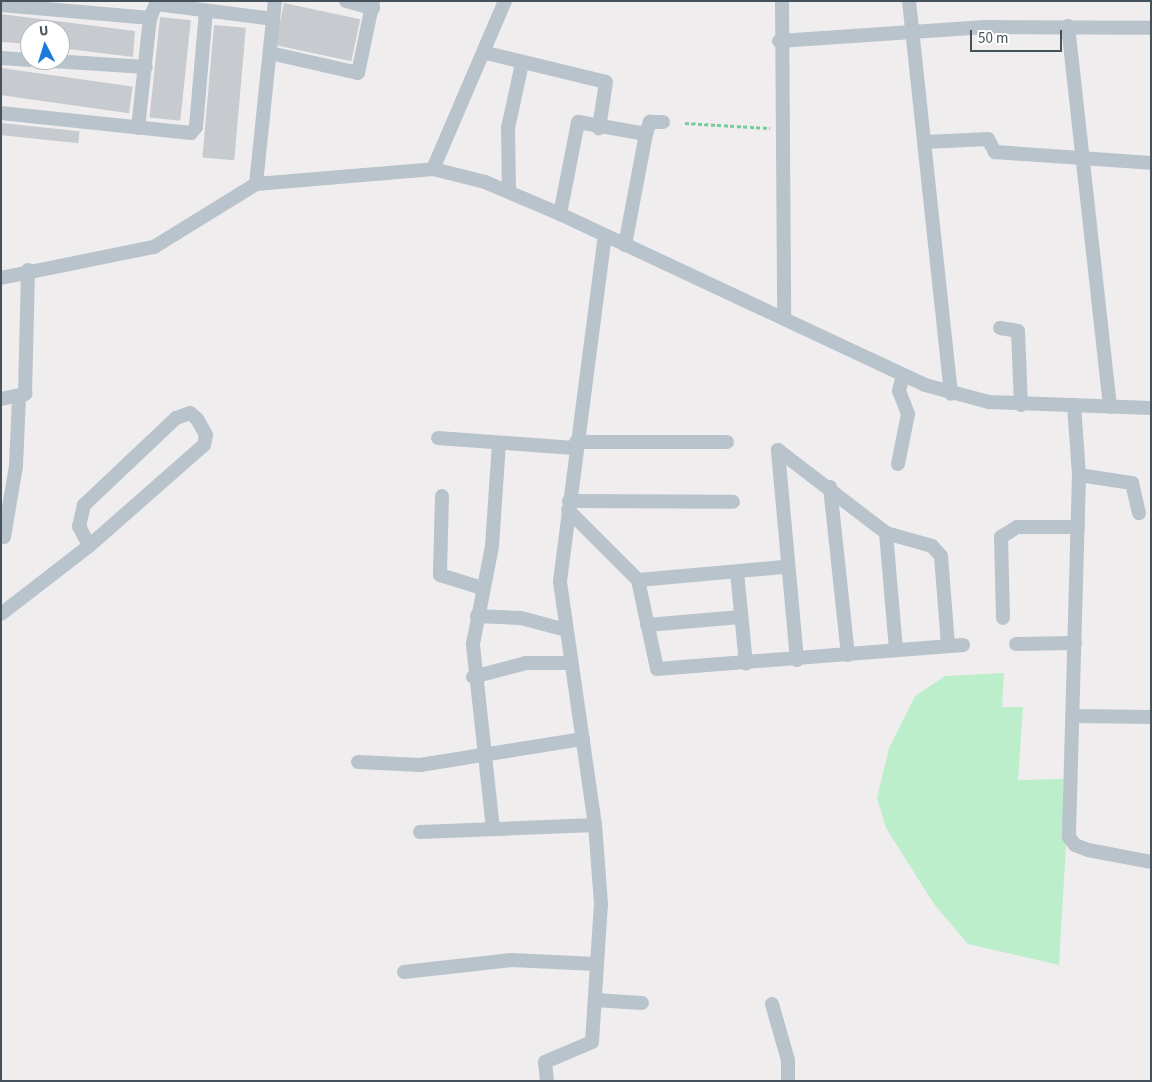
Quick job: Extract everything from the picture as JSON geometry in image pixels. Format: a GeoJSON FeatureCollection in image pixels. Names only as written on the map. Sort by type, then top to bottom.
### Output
{"type":"FeatureCollection","features":[{"type":"Feature","properties":{"kind":"street"},"geometry":{"type":"LineString","coordinates":[[256,184],[275,1]]}},
{"type":"Feature","properties":{"kind":"street"},"geometry":{"type":"LineString","coordinates":[[270,53],[358,73],[373,4],[346,1]]}},
{"type":"Feature","properties":{"kind":"street"},"geometry":{"type":"LineString","coordinates":[[433,169],[486,53],[505,1]]}},
{"type":"Feature","properties":{"kind":"street"},"geometry":{"type":"LineString","coordinates":[[782,1],[779,41],[784,316]]}},
{"type":"Feature","properties":{"kind":"street"},"geometry":{"type":"LineString","coordinates":[[909,1],[914,33],[951,394]]}},
{"type":"Feature","properties":{"kind":"street"},"geometry":{"type":"LineString","coordinates":[[138,128],[152,9],[165,3],[206,11],[273,18]]}},
{"type":"Feature","properties":{"kind":"street"},"geometry":{"type":"LineString","coordinates":[[1,5],[150,18]]}},
{"type":"Feature","properties":{"kind":"street"},"geometry":{"type":"LineString","coordinates":[[1,113],[138,128],[183,136],[196,128],[206,11]]}},
{"type":"Feature","properties":{"kind":"street"},"geometry":{"type":"LineString","coordinates":[[779,41],[1068,26],[1151,28]]}},
{"type":"Feature","properties":{"kind":"street"},"geometry":{"type":"LineString","coordinates":[[1068,26],[1110,407]]}},
{"type":"Feature","properties":{"kind":"street"},"geometry":{"type":"LineString","coordinates":[[486,53],[606,82],[599,128]]}},
{"type":"Feature","properties":{"kind":"street"},"geometry":{"type":"LineString","coordinates":[[1,58],[20,59]]}},
{"type":"Feature","properties":{"kind":"street"},"geometry":{"type":"LineString","coordinates":[[70,62],[146,68]]}},
{"type":"Feature","properties":{"kind":"street"},"geometry":{"type":"LineString","coordinates":[[509,192],[508,128],[522,63]]}},
{"type":"Feature","properties":{"kind":"street"},"geometry":{"type":"LineString","coordinates":[[560,214],[574,126],[578,122],[599,128],[646,134]]}},
{"type":"Feature","properties":{"kind":"street"},"geometry":{"type":"LineString","coordinates":[[625,245],[646,134],[650,122],[663,122]]}},
{"type":"Feature","properties":{"kind":"street"},"geometry":{"type":"LineString","coordinates":[[925,142],[988,140],[995,152],[1151,162]]}},
{"type":"Feature","properties":{"kind":"street"},"geometry":{"type":"LineString","coordinates":[[1,278],[28,270],[108,259],[154,247],[256,184],[433,169],[509,192],[560,214],[784,316],[903,375],[951,394],[1021,404],[1151,408]]}},
{"type":"Feature","properties":{"kind":"street"},"geometry":{"type":"LineString","coordinates":[[547,1081],[545,1062],[590,1044],[595,1000],[601,904],[595,825],[560,581],[575,445],[605,236]]}},
{"type":"Feature","properties":{"kind":"street"},"geometry":{"type":"LineString","coordinates":[[1,399],[19,398],[25,394],[27,379],[28,270]]}},
{"type":"Feature","properties":{"kind":"street"},"geometry":{"type":"LineString","coordinates":[[1000,328],[1018,331],[1021,404]]}},
{"type":"Feature","properties":{"kind":"street"},"geometry":{"type":"LineString","coordinates":[[898,464],[908,414],[899,391],[903,375]]}},
{"type":"Feature","properties":{"kind":"street"},"geometry":{"type":"LineString","coordinates":[[4,537],[16,466],[19,398]]}},
{"type":"Feature","properties":{"kind":"street"},"geometry":{"type":"LineString","coordinates":[[1074,405],[1079,475],[1074,716],[1069,837],[1074,846],[1151,862]]}},
{"type":"Feature","properties":{"kind":"street"},"geometry":{"type":"LineString","coordinates":[[1,614],[89,546],[204,445],[206,435],[197,419],[190,414],[176,418],[84,506],[79,526],[89,546]]}},
{"type":"Feature","properties":{"kind":"street"},"geometry":{"type":"LineString","coordinates":[[438,438],[499,444],[575,445],[727,442]]}},
{"type":"Feature","properties":{"kind":"street"},"geometry":{"type":"LineString","coordinates":[[493,829],[485,752],[473,677],[477,616],[492,546],[499,444]]}},
{"type":"Feature","properties":{"kind":"street"},"geometry":{"type":"LineString","coordinates":[[797,660],[785,567],[775,453],[783,451],[886,532],[932,546],[941,556],[948,644]]}},
{"type":"Feature","properties":{"kind":"street"},"geometry":{"type":"LineString","coordinates":[[1079,475],[1132,483],[1139,513]]}},
{"type":"Feature","properties":{"kind":"street"},"geometry":{"type":"LineString","coordinates":[[830,487],[848,655]]}},
{"type":"Feature","properties":{"kind":"street"},"geometry":{"type":"LineString","coordinates":[[442,496],[440,575],[482,588]]}},
{"type":"Feature","properties":{"kind":"street"},"geometry":{"type":"LineString","coordinates":[[568,506],[733,502]]}},
{"type":"Feature","properties":{"kind":"street"},"geometry":{"type":"LineString","coordinates":[[568,506],[638,580],[657,670],[797,660],[963,644]]}},
{"type":"Feature","properties":{"kind":"street"},"geometry":{"type":"LineString","coordinates":[[1003,618],[1001,537],[1017,527],[1078,527]]}},
{"type":"Feature","properties":{"kind":"street"},"geometry":{"type":"LineString","coordinates":[[886,532],[896,650]]}},
{"type":"Feature","properties":{"kind":"street"},"geometry":{"type":"LineString","coordinates":[[638,580],[785,567]]}},
{"type":"Feature","properties":{"kind":"street"},"geometry":{"type":"LineString","coordinates":[[737,572],[746,664]]}},
{"type":"Feature","properties":{"kind":"street"},"geometry":{"type":"LineString","coordinates":[[477,616],[521,618],[566,630]]}},
{"type":"Feature","properties":{"kind":"street"},"geometry":{"type":"LineString","coordinates":[[647,625],[741,616]]}},
{"type":"Feature","properties":{"kind":"street"},"geometry":{"type":"LineString","coordinates":[[1016,644],[1075,643]]}},
{"type":"Feature","properties":{"kind":"street"},"geometry":{"type":"LineString","coordinates":[[473,677],[526,663],[571,663]]}},
{"type":"Feature","properties":{"kind":"street"},"geometry":{"type":"LineString","coordinates":[[1074,716],[1151,717]]}},
{"type":"Feature","properties":{"kind":"street"},"geometry":{"type":"LineString","coordinates":[[358,762],[420,765],[485,752],[583,739]]}},
{"type":"Feature","properties":{"kind":"street"},"geometry":{"type":"LineString","coordinates":[[420,832],[595,825]]}},
{"type":"Feature","properties":{"kind":"street"},"geometry":{"type":"LineString","coordinates":[[404,972],[511,960],[597,964]]}},
{"type":"Feature","properties":{"kind":"street"},"geometry":{"type":"LineString","coordinates":[[595,1000],[642,1003]]}},
{"type":"Feature","properties":{"kind":"street"},"geometry":{"type":"LineString","coordinates":[[772,1004],[788,1060],[788,1081]]}},
{"type":"Feature","properties":{"kind":"path"},"geometry":{"type":"LineString","coordinates":[[685,123],[780,128]]}},
{"type":"Feature","properties":{"kind":"green space"},"geometry":{"type":"Polygon","coordinates":[[[1004,673],[1002,707],[1023,707],[1018,780],[1063,779],[1066,845],[1059,965],[968,944],[934,904],[886,828],[877,798],[889,748],[915,696],[945,676],[1004,673]]]}},
{"type":"Feature","properties":{"kind":"building"},"geometry":{"type":"Polygon","coordinates":[[[284,3],[360,19],[351,61],[275,45],[284,3]]]}},
{"type":"Feature","properties":{"kind":"building"},"geometry":{"type":"Polygon","coordinates":[[[1,14],[48,20],[20,20],[20,43],[1,42],[1,14]]]}},
{"type":"Feature","properties":{"kind":"building"},"geometry":{"type":"Polygon","coordinates":[[[160,17],[191,20],[180,121],[149,117],[160,17]]]}},
{"type":"Feature","properties":{"kind":"building"},"geometry":{"type":"Polygon","coordinates":[[[70,23],[135,31],[133,57],[70,49],[70,23]]]}},
{"type":"Feature","properties":{"kind":"building"},"geometry":{"type":"Polygon","coordinates":[[[214,25],[246,28],[234,160],[202,157],[214,25]]]}},
{"type":"Feature","properties":{"kind":"building"},"geometry":{"type":"Polygon","coordinates":[[[1,68],[133,87],[129,113],[1,95],[1,68]]]}},
{"type":"Feature","properties":{"kind":"building"},"geometry":{"type":"Polygon","coordinates":[[[1,123],[80,131],[78,143],[1,135],[1,123]]]}}]}
